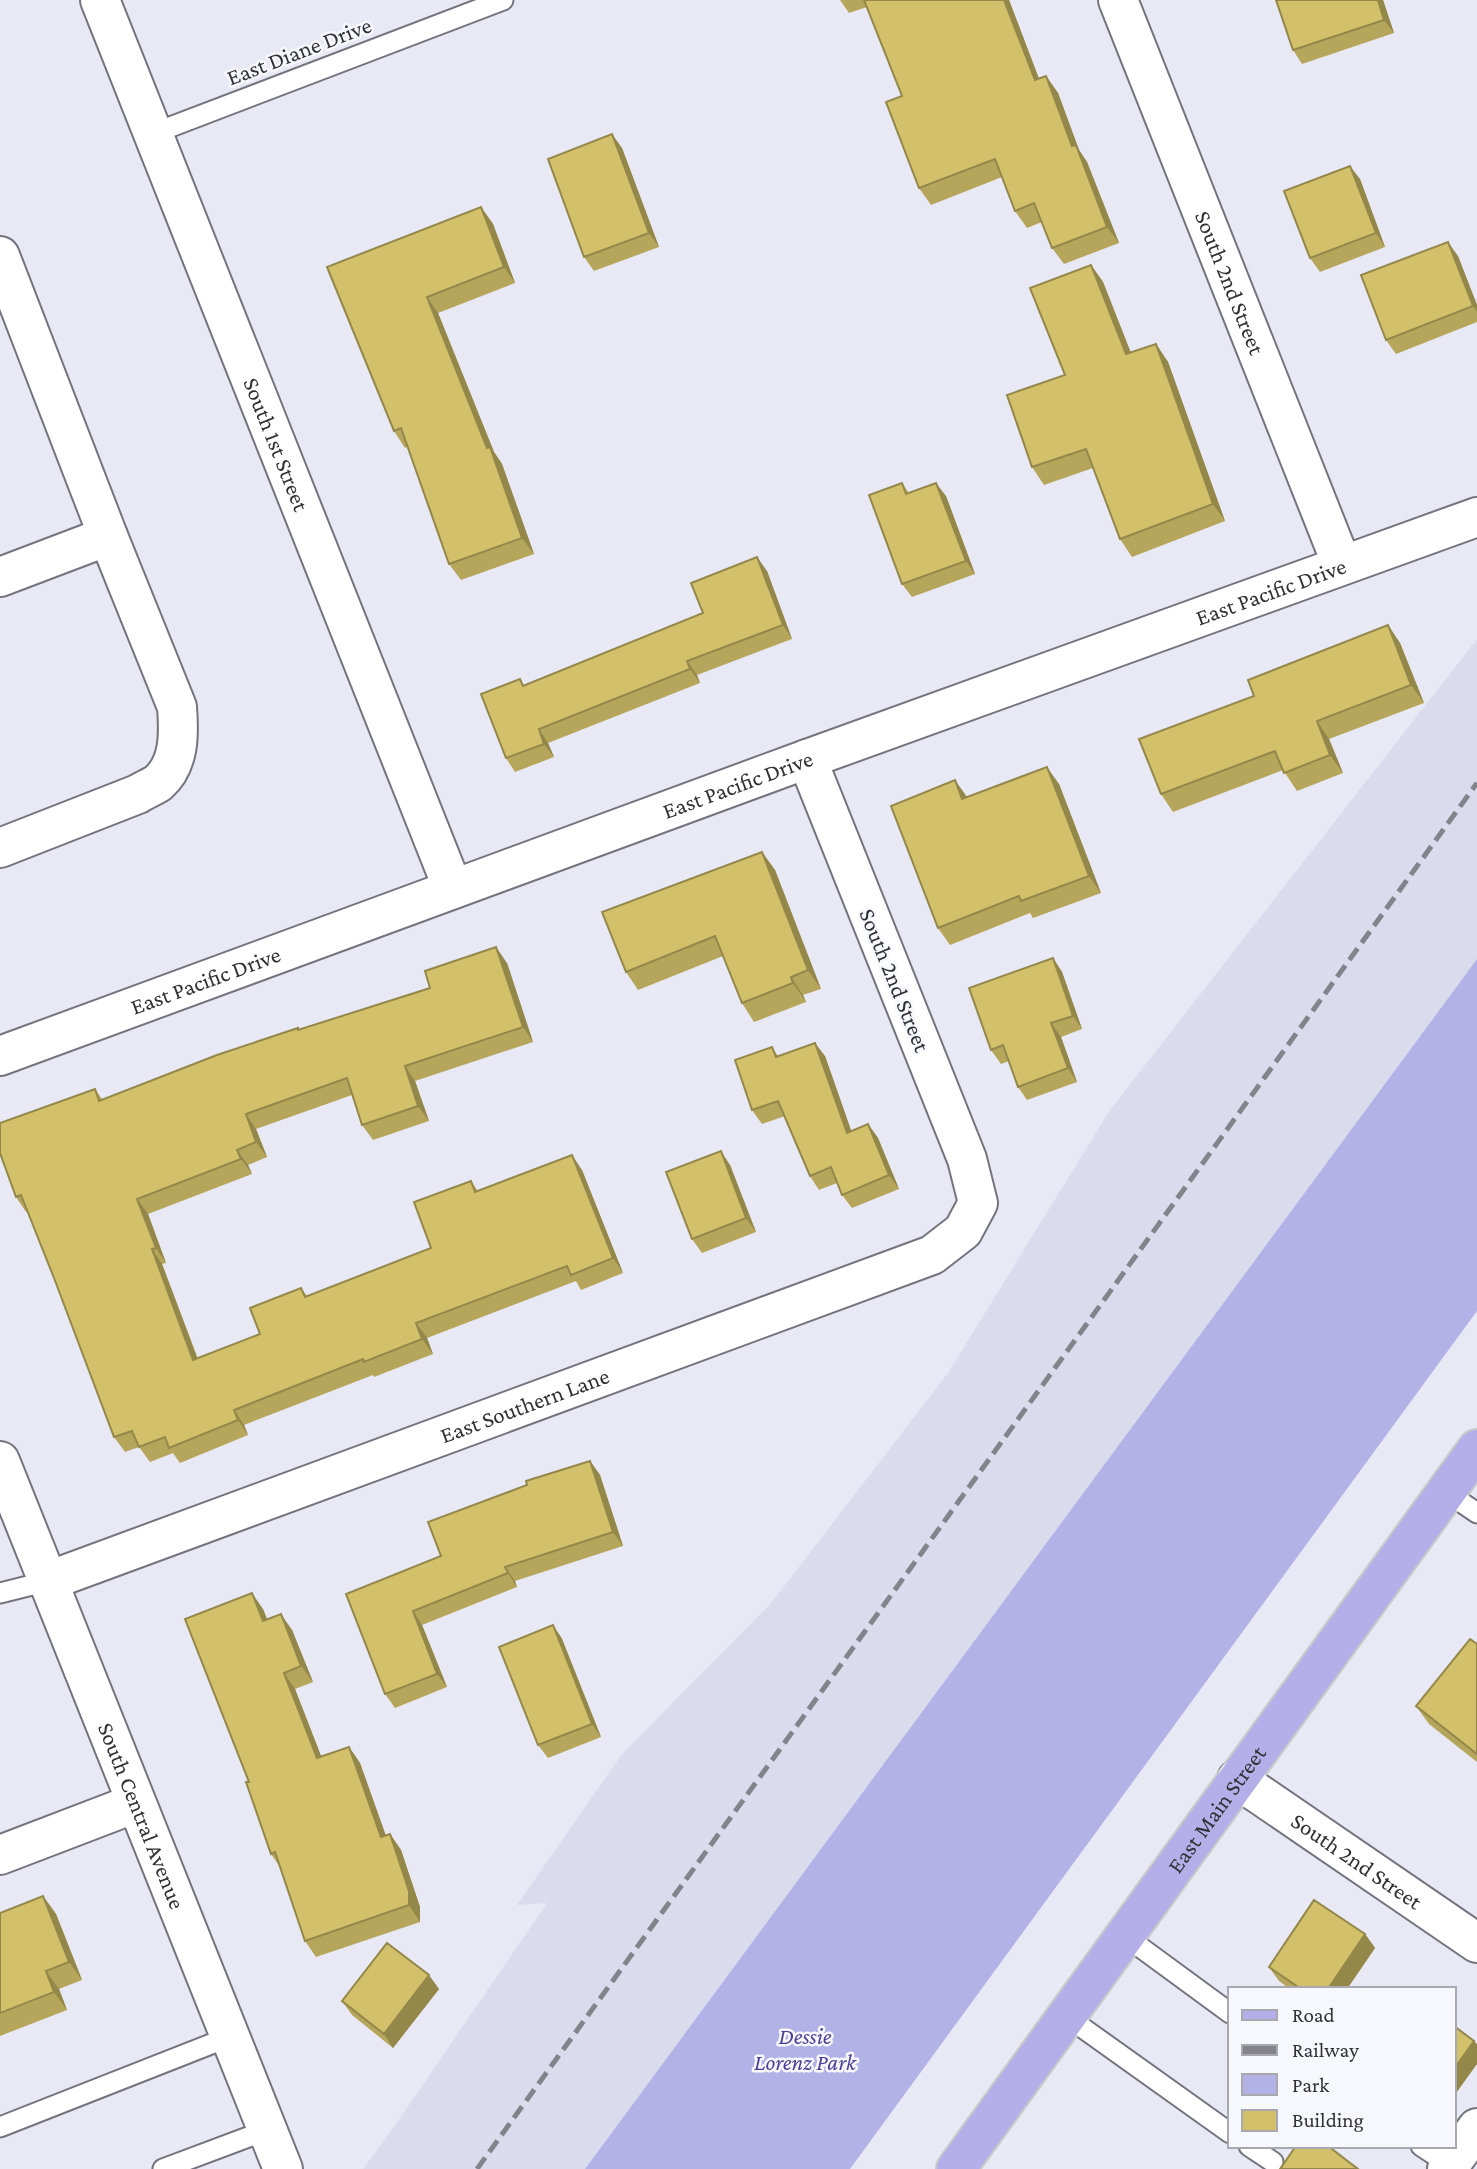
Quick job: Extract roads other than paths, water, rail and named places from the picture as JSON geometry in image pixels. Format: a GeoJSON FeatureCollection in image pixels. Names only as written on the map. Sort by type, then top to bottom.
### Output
{"type":"FeatureCollection","features":[{"type":"Feature","properties":{"kind":"main road","name":"East Main Street"},"geometry":{"type":"LineString","coordinates":[[956,2169],[1477,1449]]}},
{"type":"Feature","properties":{"kind":"street","name":"South 1st Street"},"geometry":{"type":"LineString","coordinates":[[100,0],[453,889]]}},
{"type":"Feature","properties":{"kind":"street","name":"South 2nd Street"},"geometry":{"type":"LineString","coordinates":[[1118,0],[1342,565]]}},
{"type":"Feature","properties":{"kind":"street"},"geometry":{"type":"LineString","coordinates":[[0,256],[177,707],[179,734],[173,762],[159,782],[138,794],[0,848]]}},
{"type":"Feature","properties":{"kind":"street","name":"East Pacific Drive"},"geometry":{"type":"LineString","coordinates":[[0,1056],[807,759],[1477,517]]}},
{"type":"Feature","properties":{"kind":"street"},"geometry":{"type":"LineString","coordinates":[[0,577],[108,536]]}},
{"type":"Feature","properties":{"kind":"street","name":"South 2nd Street"},"geometry":{"type":"LineString","coordinates":[[807,759],[967,1159],[978,1202]]}},
{"type":"Feature","properties":{"kind":"street","name":"East Southern Lane"},"geometry":{"type":"LineString","coordinates":[[48,1581],[932,1255],[963,1231],[978,1202]]}},
{"type":"Feature","properties":{"kind":"street","name":"South Central Avenue"},"geometry":{"type":"LineString","coordinates":[[0,1461],[283,2169]]}},
{"type":"Feature","properties":{"kind":"street","name":"South 2nd Street"},"geometry":{"type":"LineString","coordinates":[[1237,1779],[1477,1943]]}},
{"type":"Feature","properties":{"kind":"street"},"geometry":{"type":"LineString","coordinates":[[0,1855],[136,1803]]}},
{"type":"Feature","properties":{"kind":"street"},"geometry":{"type":"LineString","coordinates":[[1456,2146],[1477,2128]]}},
{"type":"Feature","properties":{"kind":"street"},"geometry":{"type":"LineString","coordinates":[[1439,2160],[1453,2148]]}},
{"type":"Feature","properties":{"kind":"lane","name":"East Diane Drive"},"geometry":{"type":"LineString","coordinates":[[152,134],[503,0]]}},
{"type":"Feature","properties":{"kind":"lane"},"geometry":{"type":"LineString","coordinates":[[1446,1492],[1477,1513]]}},
{"type":"Feature","properties":{"kind":"lane"},"geometry":{"type":"LineString","coordinates":[[0,1593],[48,1581]]}},
{"type":"Feature","properties":{"kind":"lane"},"geometry":{"type":"LineString","coordinates":[[1125,1936],[1228,2012]]}},
{"type":"Feature","properties":{"kind":"lane"},"geometry":{"type":"LineString","coordinates":[[1066,2016],[1228,2132]]}},
{"type":"Feature","properties":{"kind":"lane"},"geometry":{"type":"LineString","coordinates":[[0,2127],[229,2037]]}},
{"type":"Feature","properties":{"kind":"lane"},"geometry":{"type":"LineString","coordinates":[[163,2169],[267,2130]]}},
{"type":"Feature","properties":{"kind":"lane"},"geometry":{"type":"LineString","coordinates":[[1253,2148],[1273,2162]]}},
{"type":"Feature","properties":{"kind":"railway"},"geometry":{"type":"LineString","coordinates":[[477,2169],[1477,783]]}},
{"type":"Feature","properties":{"kind":"park label","name":"Dessie Lorenz Park"},"geometry":{"type":"Point","coordinates":[805,2049]}}]}
